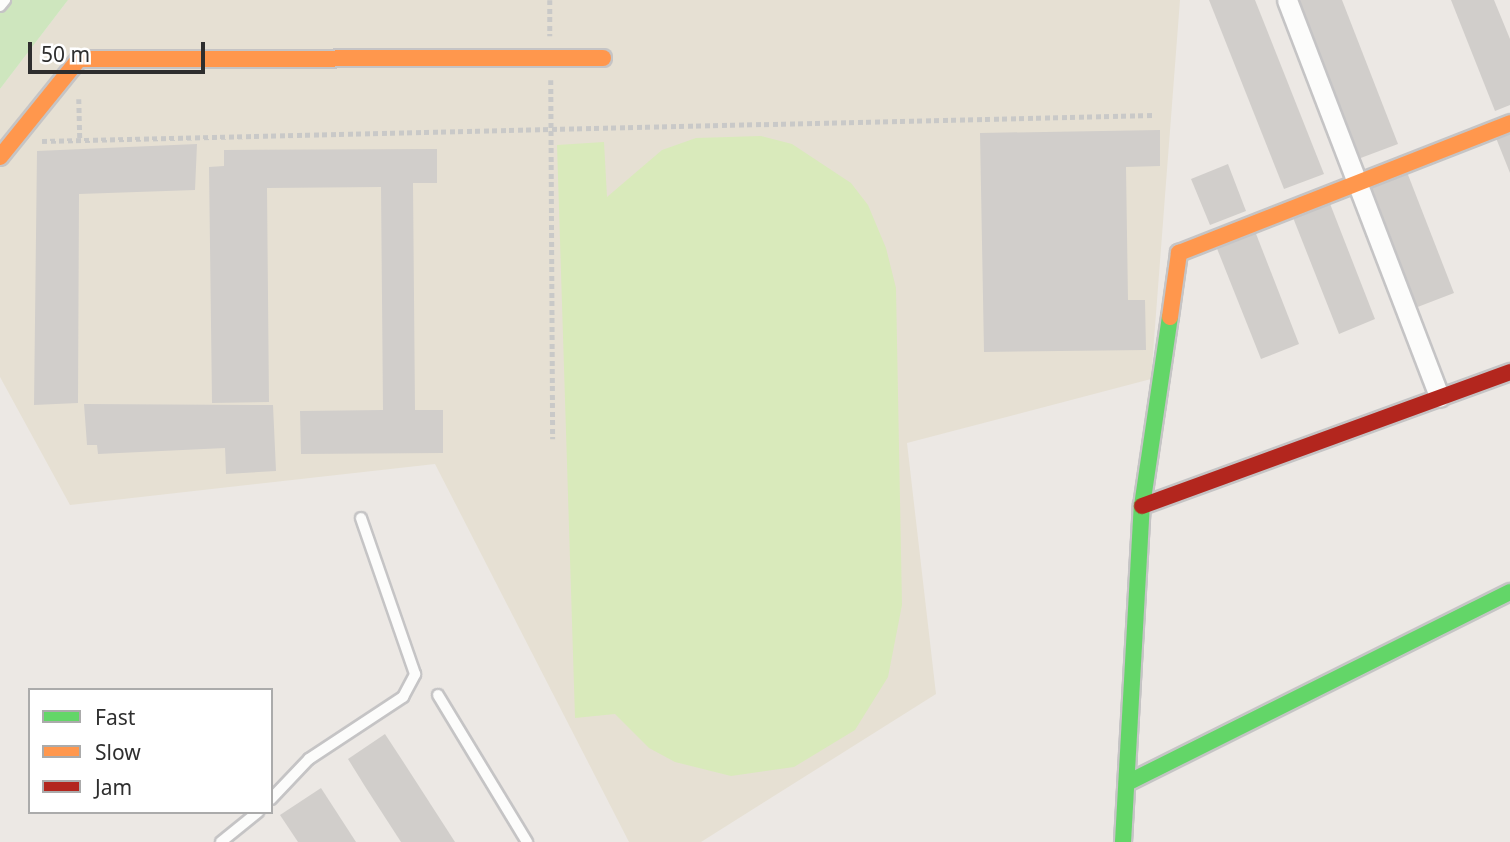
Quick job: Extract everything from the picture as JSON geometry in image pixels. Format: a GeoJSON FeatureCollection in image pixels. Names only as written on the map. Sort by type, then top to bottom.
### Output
{"type":"FeatureCollection","features":[{"type":"Feature","properties":{"kind":"street"},"geometry":{"type":"LineString","coordinates":[[1287,0],[1359,181],[1439,397]]}},
{"type":"Feature","properties":{"kind":"street"},"geometry":{"type":"LineString","coordinates":[[0,157],[79,59],[603,58]]}},
{"type":"Feature","properties":{"kind":"street"},"geometry":{"type":"LineString","coordinates":[[1123,842],[1142,506],[1179,253],[1510,123]]}},
{"type":"Feature","properties":{"kind":"street"},"geometry":{"type":"LineString","coordinates":[[1142,506],[1510,372]]}},
{"type":"Feature","properties":{"kind":"street"},"geometry":{"type":"LineString","coordinates":[[1127,783],[1510,592]]}},
{"type":"Feature","properties":{"kind":"lane"},"geometry":{"type":"LineString","coordinates":[[0,6],[5,0]]}},
{"type":"Feature","properties":{"kind":"lane"},"geometry":{"type":"LineString","coordinates":[[273,797],[309,759],[403,697],[415,674],[361,518]]}},
{"type":"Feature","properties":{"kind":"lane"},"geometry":{"type":"LineString","coordinates":[[438,695],[527,842]]}},
{"type":"Feature","properties":{"kind":"lane"},"geometry":{"type":"LineString","coordinates":[[221,842],[256,814]]}},
{"type":"Feature","properties":{"kind":"path"},"geometry":{"type":"LineString","coordinates":[[550,0],[553,439]]}},
{"type":"Feature","properties":{"kind":"path"},"geometry":{"type":"LineString","coordinates":[[12,142],[1154,115]]}},
{"type":"Feature","properties":{"kind":"shaded area"},"geometry":{"type":"Polygon","coordinates":[[[68,0],[1180,0],[1151,379],[907,443],[936,694],[701,842],[629,842],[435,464],[70,505],[0,377],[0,89],[68,0]]]}},
{"type":"Feature","properties":{"kind":"green space"},"geometry":{"type":"Polygon","coordinates":[[[0,0],[68,0],[0,89],[0,0]]]}},
{"type":"Feature","properties":{"kind":"green space"},"geometry":{"type":"Polygon","coordinates":[[[761,136],[792,144],[851,183],[868,205],[886,248],[896,288],[902,605],[888,677],[855,730],[794,767],[731,776],[675,762],[649,748],[615,714],[575,718],[557,145],[604,142],[607,197],[662,150],[696,138],[761,136]]]}},
{"type":"Feature","properties":{"kind":"building"},"geometry":{"type":"Polygon","coordinates":[[[1209,0],[1255,0],[1324,174],[1284,189],[1209,0]]]}},
{"type":"Feature","properties":{"kind":"building"},"geometry":{"type":"Polygon","coordinates":[[[1295,0],[1342,0],[1398,144],[1358,159],[1295,0]]]}},
{"type":"Feature","properties":{"kind":"building"},"geometry":{"type":"Polygon","coordinates":[[[1451,0],[1494,0],[1510,39],[1510,105],[1495,111],[1451,0]]]}},
{"type":"Feature","properties":{"kind":"building"},"geometry":{"type":"Polygon","coordinates":[[[1510,127],[1510,173],[1494,133],[1510,127]]]}},
{"type":"Feature","properties":{"kind":"building"},"geometry":{"type":"Polygon","coordinates":[[[1160,130],[1160,166],[1126,167],[1128,300],[1145,300],[1146,350],[984,352],[980,133],[1160,130]]]}},
{"type":"Feature","properties":{"kind":"building"},"geometry":{"type":"Polygon","coordinates":[[[197,144],[195,190],[79,194],[78,403],[34,405],[37,151],[197,144]]]}},
{"type":"Feature","properties":{"kind":"building"},"geometry":{"type":"Polygon","coordinates":[[[437,149],[437,183],[413,183],[415,410],[443,410],[443,453],[301,454],[300,411],[383,410],[381,187],[267,188],[269,402],[212,403],[209,167],[224,166],[224,150],[437,149]]]}},
{"type":"Feature","properties":{"kind":"building"},"geometry":{"type":"Polygon","coordinates":[[[1228,164],[1246,211],[1210,225],[1191,179],[1228,164]]]}},
{"type":"Feature","properties":{"kind":"building"},"geometry":{"type":"Polygon","coordinates":[[[1405,167],[1454,293],[1415,308],[1365,183],[1405,167]]]}},
{"type":"Feature","properties":{"kind":"building"},"geometry":{"type":"Polygon","coordinates":[[[1327,196],[1375,319],[1339,334],[1290,210],[1327,196]]]}},
{"type":"Feature","properties":{"kind":"building"},"geometry":{"type":"Polygon","coordinates":[[[1253,226],[1299,344],[1261,359],[1214,241],[1253,226]]]}},
{"type":"Feature","properties":{"kind":"building"},"geometry":{"type":"Polygon","coordinates":[[[84,404],[273,405],[276,471],[226,474],[225,448],[98,454],[97,445],[87,445],[84,404]]]}},
{"type":"Feature","properties":{"kind":"building"},"geometry":{"type":"Polygon","coordinates":[[[385,734],[455,842],[401,842],[348,759],[385,734]]]}},
{"type":"Feature","properties":{"kind":"building"},"geometry":{"type":"Polygon","coordinates":[[[321,788],[356,842],[298,842],[280,815],[321,788]]]}},
{"type":"Feature","properties":{"kind":"traffic: fast"},"geometry":{"type":"LineString","coordinates":[[1123,842],[1142,506],[1170,317]]}},
{"type":"Feature","properties":{"kind":"traffic: fast"},"geometry":{"type":"LineString","coordinates":[[1127,783],[1510,592]]}},
{"type":"Feature","properties":{"kind":"traffic: slow"},"geometry":{"type":"LineString","coordinates":[[0,157],[79,59],[603,58]]}},
{"type":"Feature","properties":{"kind":"traffic: slow"},"geometry":{"type":"LineString","coordinates":[[1170,317],[1179,253],[1510,123]]}},
{"type":"Feature","properties":{"kind":"traffic: jam"},"geometry":{"type":"LineString","coordinates":[[1142,506],[1510,372]]}}]}
